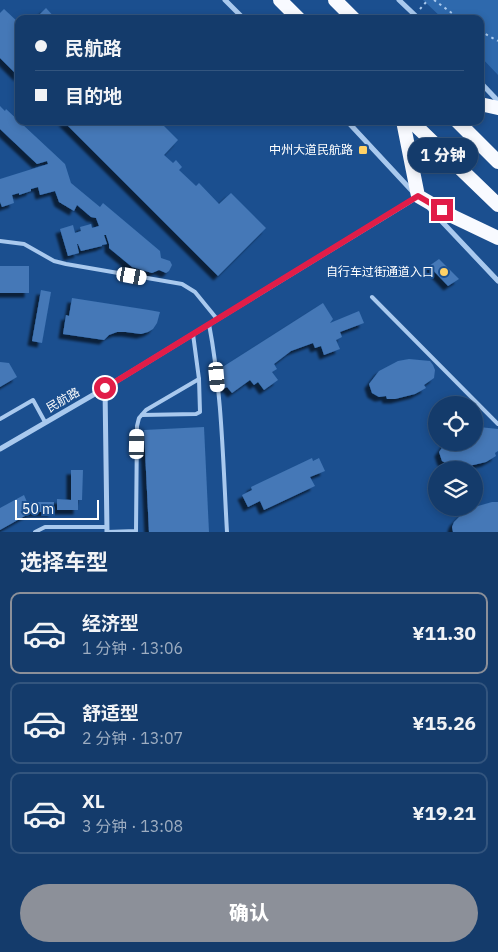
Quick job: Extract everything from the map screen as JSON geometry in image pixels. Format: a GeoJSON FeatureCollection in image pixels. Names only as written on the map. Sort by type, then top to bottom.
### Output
{"type":"FeatureCollection","features":[{"type":"Feature","properties":{"kind":"highway"},"geometry":{"type":"LineString","coordinates":[[280,0],[295,15]]}},
{"type":"Feature","properties":{"kind":"highway"},"geometry":{"type":"LineString","coordinates":[[335,0],[350,15]]}},
{"type":"Feature","properties":{"kind":"highway"},"geometry":{"type":"LineString","coordinates":[[484,105],[498,108]]}},
{"type":"Feature","properties":{"kind":"highway"},"geometry":{"type":"LineString","coordinates":[[404,125],[418,196],[454,217],[498,238]]}},
{"type":"Feature","properties":{"kind":"highway"},"geometry":{"type":"LineString","coordinates":[[415,125],[498,206]]}},
{"type":"Feature","properties":{"kind":"highway"},"geometry":{"type":"LineString","coordinates":[[461,125],[498,162]]}},
{"type":"Feature","properties":{"kind":"street"},"geometry":{"type":"LineString","coordinates":[[225,0],[240,15]]}},
{"type":"Feature","properties":{"kind":"street"},"geometry":{"type":"LineString","coordinates":[[400,0],[414,15]]}},
{"type":"Feature","properties":{"kind":"street"},"geometry":{"type":"LineString","coordinates":[[484,86],[498,101]]}},
{"type":"Feature","properties":{"kind":"street"},"geometry":{"type":"LineString","coordinates":[[351,125],[498,281]]}},
{"type":"Feature","properties":{"kind":"street","name":"民航路"},"geometry":{"type":"LineString","coordinates":[[0,449],[105,388],[418,196]]}},
{"type":"Feature","properties":{"kind":"street"},"geometry":{"type":"LineString","coordinates":[[105,388],[107,530]]}},
{"type":"Feature","properties":{"kind":"lane"},"geometry":{"type":"LineString","coordinates":[[0,241],[24,244],[54,261],[66,264],[182,284],[195,292],[217,319]]}},
{"type":"Feature","properties":{"kind":"lane"},"geometry":{"type":"LineString","coordinates":[[372,297],[498,424]]}},
{"type":"Feature","properties":{"kind":"lane"},"geometry":{"type":"LineString","coordinates":[[209,324],[215,358],[227,532]]}},
{"type":"Feature","properties":{"kind":"lane"},"geometry":{"type":"LineString","coordinates":[[142,415],[196,414],[200,412],[199,379],[193,334]]}},
{"type":"Feature","properties":{"kind":"lane"},"geometry":{"type":"LineString","coordinates":[[35,532],[45,526],[136,531],[138,418],[146,410],[199,379]]}},
{"type":"Feature","properties":{"kind":"lane"},"geometry":{"type":"LineString","coordinates":[[0,419],[33,400],[45,422]]}},
{"type":"Feature","properties":{"kind":"path"},"geometry":{"type":"LineString","coordinates":[[417,15],[428,0]]}},
{"type":"Feature","properties":{"kind":"path"},"geometry":{"type":"LineString","coordinates":[[434,0],[455,15]]}},
{"type":"Feature","properties":{"kind":"path"},"geometry":{"type":"LineString","coordinates":[[484,33],[498,41]]}},
{"type":"Feature","properties":{"kind":"shaded area"},"geometry":{"type":"Polygon","coordinates":[[[423,0],[498,0],[498,75],[484,60],[484,15],[439,15],[423,0]]]}},
{"type":"Feature","properties":{"kind":"building"},"geometry":{"type":"Polygon","coordinates":[[[46,8],[52,15],[39,15],[46,8]]]}},
{"type":"Feature","properties":{"kind":"building"},"geometry":{"type":"Polygon","coordinates":[[[4,9],[15,19],[15,73],[0,58],[0,13],[4,9]]]}},
{"type":"Feature","properties":{"kind":"building"},"geometry":{"type":"Polygon","coordinates":[[[0,106],[15,117],[15,125],[23,125],[65,164],[71,183],[100,207],[103,203],[160,251],[161,258],[170,261],[172,265],[169,271],[166,273],[159,270],[152,273],[132,267],[109,248],[106,235],[104,235],[107,244],[81,251],[77,244],[79,253],[68,256],[60,229],[73,225],[75,233],[81,231],[80,227],[91,224],[92,228],[99,226],[96,218],[91,217],[77,205],[74,211],[59,202],[55,191],[40,195],[38,187],[31,189],[31,191],[19,195],[19,193],[12,195],[14,203],[2,207],[0,202],[0,179],[48,164],[47,161],[37,164],[0,129],[0,106]]]}},
{"type":"Feature","properties":{"kind":"building"},"geometry":{"type":"Polygon","coordinates":[[[67,125],[163,125],[178,140],[164,155],[173,163],[176,160],[182,167],[179,170],[196,186],[199,183],[219,204],[231,193],[266,228],[218,276],[67,125]]]}},
{"type":"Feature","properties":{"kind":"building","name":"自行车过街通道入口"},"geometry":{"type":"Polygon","coordinates":[[[439,259],[459,279],[448,286],[429,266],[439,259]]]}},
{"type":"Feature","properties":{"kind":"building"},"geometry":{"type":"Polygon","coordinates":[[[0,266],[29,266],[29,293],[0,293],[0,266]]]}},
{"type":"Feature","properties":{"kind":"building"},"geometry":{"type":"Polygon","coordinates":[[[41,290],[51,292],[42,343],[32,341],[41,290]]]}},
{"type":"Feature","properties":{"kind":"building"},"geometry":{"type":"Polygon","coordinates":[[[72,298],[160,312],[153,329],[141,334],[117,332],[109,335],[104,340],[63,334],[66,315],[69,316],[72,298]]]}},
{"type":"Feature","properties":{"kind":"building"},"geometry":{"type":"Polygon","coordinates":[[[323,303],[333,319],[330,323],[359,311],[364,323],[340,332],[342,337],[336,340],[340,349],[324,355],[321,346],[315,348],[313,343],[291,351],[274,364],[277,369],[272,372],[278,380],[264,390],[258,382],[254,385],[250,380],[232,393],[227,387],[223,389],[221,368],[323,303]]]}},
{"type":"Feature","properties":{"kind":"building"},"geometry":{"type":"Polygon","coordinates":[[[409,359],[430,361],[433,365],[435,370],[434,378],[424,385],[426,388],[415,394],[395,399],[387,399],[386,396],[379,397],[372,393],[369,384],[379,371],[398,361],[409,359]]]}},
{"type":"Feature","properties":{"kind":"building"},"geometry":{"type":"Polygon","coordinates":[[[0,362],[9,363],[17,377],[0,387],[0,362]]]}},
{"type":"Feature","properties":{"kind":"building"},"geometry":{"type":"Polygon","coordinates":[[[204,427],[209,532],[149,532],[144,430],[204,427]]]}},
{"type":"Feature","properties":{"kind":"building"},"geometry":{"type":"Polygon","coordinates":[[[483,427],[498,429],[498,451],[495,453],[496,456],[486,462],[442,461],[439,452],[483,451],[483,427]]]}},
{"type":"Feature","properties":{"kind":"building"},"geometry":{"type":"Polygon","coordinates":[[[312,458],[313,461],[319,458],[325,471],[310,477],[315,486],[264,510],[260,501],[248,507],[242,495],[252,490],[251,487],[312,458]]]}},
{"type":"Feature","properties":{"kind":"building"},"geometry":{"type":"Polygon","coordinates":[[[71,470],[83,470],[82,500],[78,500],[78,510],[57,510],[57,499],[71,500],[71,470]]]}},
{"type":"Feature","properties":{"kind":"building"},"geometry":{"type":"Polygon","coordinates":[[[24,495],[27,502],[54,502],[53,512],[32,512],[0,530],[0,508],[24,495]]]}},
{"type":"Feature","properties":{"kind":"building"},"geometry":{"type":"Polygon","coordinates":[[[498,502],[498,532],[453,532],[454,522],[460,516],[483,516],[483,505],[498,502]]]}},
{"type":"Feature","properties":{"kind":"place","name":"中州大道民航路"},"geometry":{"type":"Point","coordinates":[363,150]}},
{"type":"Feature","properties":{"kind":"place","name":"自行车过街通道入口"},"geometry":{"type":"Point","coordinates":[444,272]}},
{"type":"Feature","properties":{"kind":"route"},"geometry":{"type":"LineString","coordinates":[[105,388],[418,196],[442,210]]}}]}
